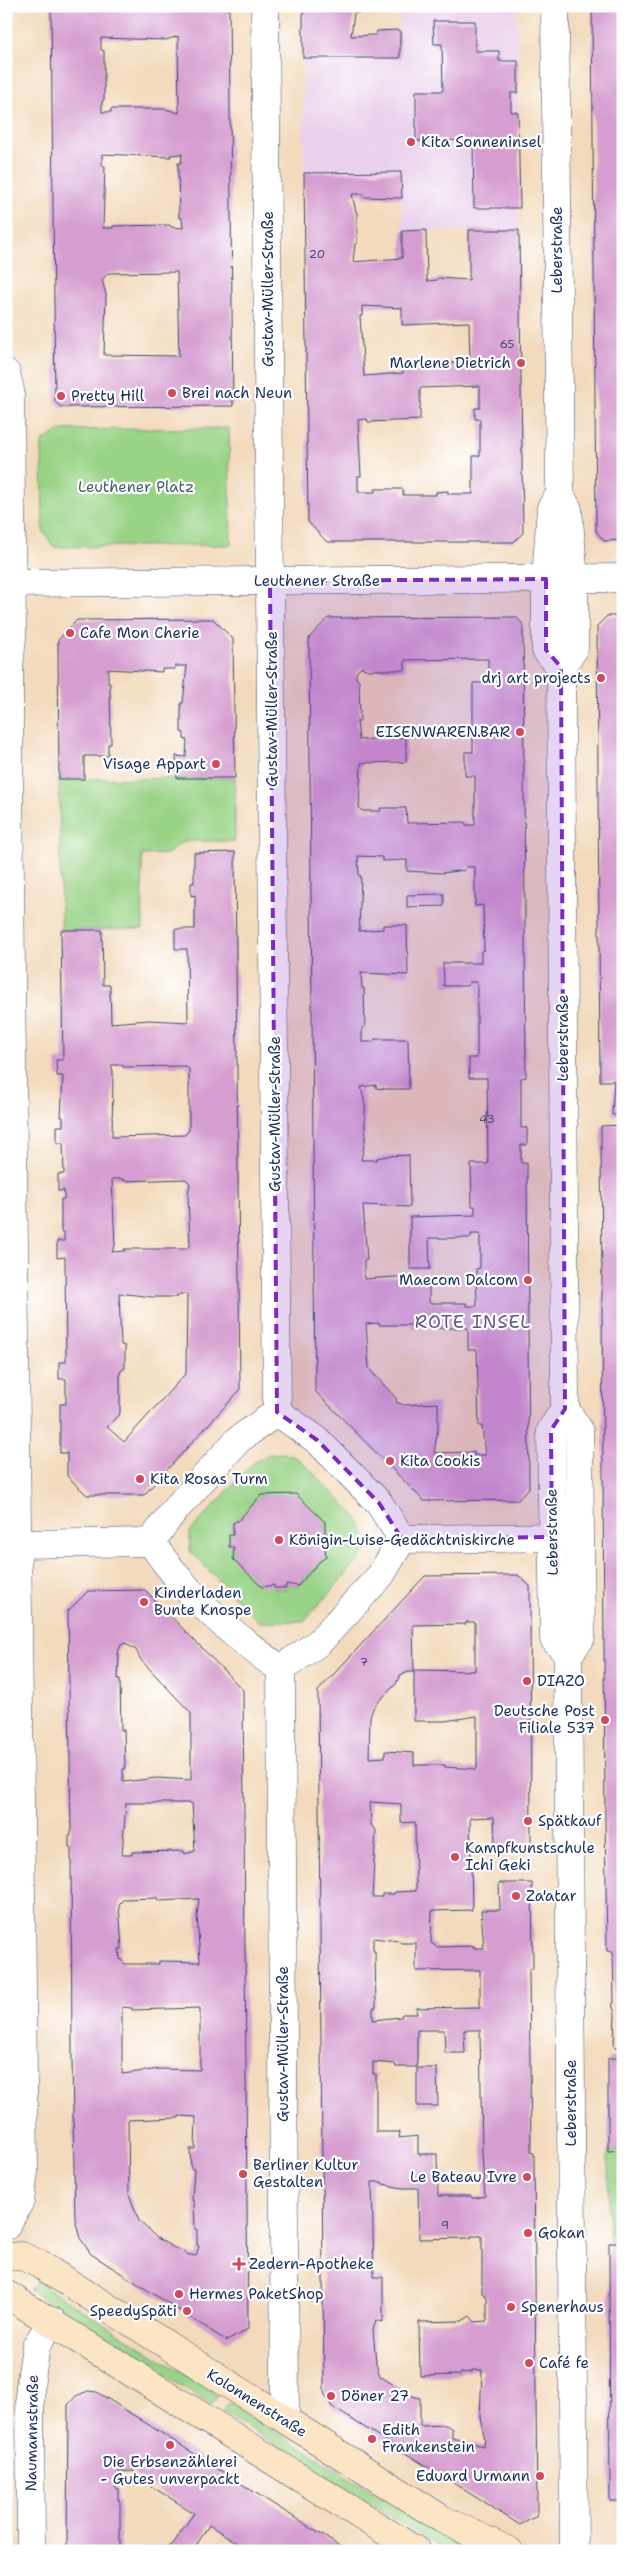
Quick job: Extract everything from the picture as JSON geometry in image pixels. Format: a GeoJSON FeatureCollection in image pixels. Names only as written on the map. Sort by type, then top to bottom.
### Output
{"type":"FeatureCollection","features":[{"type":"Feature","properties":{"kind":"main road","name":"Kolonnenstraße"},"geometry":{"type":"LineString","coordinates":[[6,2258],[22,2256],[39,2264],[442,2519],[509,2551]]}},
{"type":"Feature","properties":{"kind":"main road"},"geometry":{"type":"LineString","coordinates":[[6,2294],[417,2551]]}},
{"type":"Feature","properties":{"kind":"street","name":"Gustav-Müller-Straße"},"geometry":{"type":"LineString","coordinates":[[266,6],[277,1412]]}},
{"type":"Feature","properties":{"kind":"street","name":"Leberstraße"},"geometry":{"type":"LineString","coordinates":[[555,6],[560,494],[568,509],[574,579],[574,649],[561,666],[565,1409],[579,1430],[581,1638],[568,1654],[574,2551]]}},
{"type":"Feature","properties":{"kind":"street"},"geometry":{"type":"LineString","coordinates":[[6,373],[10,390],[9,787],[24,2172],[20,2201],[6,2226]]}},
{"type":"Feature","properties":{"kind":"street","name":"Leberstraße"},"geometry":{"type":"LineString","coordinates":[[560,494],[551,508],[546,579],[546,650],[561,666]]}},
{"type":"Feature","properties":{"kind":"street","name":"Leuthener Straße"},"geometry":{"type":"LineString","coordinates":[[9,583],[623,578]]}},
{"type":"Feature","properties":{"kind":"street","name":"Leberstraße"},"geometry":{"type":"LineString","coordinates":[[565,1409],[551,1430],[552,1537],[554,1639],[568,1654]]}},
{"type":"Feature","properties":{"kind":"street"},"geometry":{"type":"LineString","coordinates":[[151,1542],[172,1513],[238,1440],[277,1412],[317,1440],[379,1503],[402,1539]]}},
{"type":"Feature","properties":{"kind":"street"},"geometry":{"type":"LineString","coordinates":[[402,1539],[580,1537]]}},
{"type":"Feature","properties":{"kind":"street"},"geometry":{"type":"LineString","coordinates":[[151,1542],[167,1566],[244,1644],[281,1669],[318,1643],[375,1582],[402,1539]]}},
{"type":"Feature","properties":{"kind":"street"},"geometry":{"type":"LineString","coordinates":[[17,1544],[151,1542]]}},
{"type":"Feature","properties":{"kind":"street","name":"Gustav-Müller-Straße"},"geometry":{"type":"LineString","coordinates":[[281,1669],[285,2419]]}},
{"type":"Feature","properties":{"kind":"street","name":"Naumannstraße"},"geometry":{"type":"LineString","coordinates":[[31,2551],[30,2386],[36,2346],[52,2321]]}},
{"type":"Feature","properties":{"kind":"highlighted area"},"geometry":{"type":"Polygon","coordinates":[[[546,579],[546,650],[561,667],[565,1409],[551,1430],[552,1537],[402,1539],[379,1503],[317,1440],[277,1412],[270,581],[546,579]]]}},
{"type":"Feature","properties":{"kind":"shaded area","name":"Kita Sonneninsel"},"geometry":{"type":"Polygon","coordinates":[[[400,6],[517,6],[519,230],[402,231],[401,172],[304,173],[303,58],[400,58],[400,6]]]}},
{"type":"Feature","properties":{"kind":"green space","name":"Leuthener Platz"},"geometry":{"type":"Polygon","coordinates":[[[229,428],[231,545],[54,547],[43,531],[42,442],[60,430],[229,428]]]}},
{"type":"Feature","properties":{"kind":"green space"},"geometry":{"type":"Polygon","coordinates":[[[235,778],[235,841],[183,841],[168,854],[142,855],[143,929],[61,930],[59,779],[235,778]]]}},
{"type":"Feature","properties":{"kind":"green space"},"geometry":{"type":"Polygon","coordinates":[[[284,1453],[299,1459],[358,1518],[367,1539],[364,1552],[359,1560],[304,1621],[259,1622],[190,1551],[190,1532],[253,1463],[270,1454],[284,1453]],[[261,1495],[233,1523],[230,1547],[234,1547],[234,1559],[274,1585],[274,1589],[286,1589],[286,1584],[298,1586],[325,1557],[325,1545],[329,1545],[329,1534],[325,1534],[325,1522],[265,1495],[261,1495]]]}},
{"type":"Feature","properties":{"kind":"green space"},"geometry":{"type":"Polygon","coordinates":[[[623,2150],[623,2242],[609,2243],[608,2151],[623,2150]]]}},
{"type":"Feature","properties":{"kind":"green space"},"geometry":{"type":"Polygon","coordinates":[[[37,2282],[218,2395],[212,2405],[29,2290],[37,2282]]]}},
{"type":"Feature","properties":{"kind":"green space"},"geometry":{"type":"Polygon","coordinates":[[[229,2402],[429,2528],[477,2551],[446,2551],[223,2412],[229,2402]]]}},
{"type":"Feature","properties":{"kind":"building"},"geometry":{"type":"Polygon","coordinates":[[[51,6],[229,6],[233,406],[61,407],[55,402],[51,6]],[[178,36],[166,40],[101,38],[101,50],[104,51],[104,100],[102,101],[102,112],[111,112],[111,109],[165,109],[179,113],[178,36]],[[102,154],[102,166],[105,166],[103,228],[113,228],[113,226],[170,225],[171,227],[183,228],[182,218],[179,218],[178,163],[181,163],[182,154],[170,155],[171,157],[102,154]],[[177,272],[108,273],[102,280],[106,295],[104,355],[179,356],[177,272]]]}},
{"type":"Feature","properties":{"kind":"building"},"geometry":{"type":"Polygon","coordinates":[[[303,6],[358,6],[359,13],[354,13],[351,36],[375,35],[377,31],[398,30],[400,32],[400,58],[303,58],[303,6]]]}},
{"type":"Feature","properties":{"kind":"building"},"geometry":{"type":"Polygon","coordinates":[[[592,6],[623,6],[623,540],[604,541],[596,531],[592,6]]]}},
{"type":"Feature","properties":{"kind":"building"},"geometry":{"type":"Polygon","coordinates":[[[433,21],[475,21],[475,51],[499,51],[499,61],[518,61],[518,93],[511,93],[511,112],[518,112],[520,208],[474,208],[473,140],[416,141],[416,91],[443,91],[442,44],[434,44],[433,21]]]}},
{"type":"Feature","properties":{"kind":"building"},"geometry":{"type":"Polygon","coordinates":[[[401,172],[402,198],[364,197],[363,194],[352,194],[357,212],[357,244],[355,244],[353,262],[402,258],[402,231],[426,230],[427,281],[437,280],[438,278],[469,280],[469,230],[519,230],[523,533],[514,542],[327,542],[308,522],[304,173],[401,172]],[[362,306],[362,316],[360,316],[364,376],[403,373],[403,363],[461,363],[461,365],[470,365],[469,322],[402,325],[402,308],[362,306]],[[480,386],[420,388],[420,420],[368,422],[367,419],[358,420],[361,476],[358,476],[358,492],[375,492],[375,489],[403,489],[403,495],[436,495],[436,492],[448,491],[448,494],[473,494],[473,456],[480,456],[480,419],[475,419],[475,408],[480,408],[480,386]]]}},
{"type":"Feature","properties":{"kind":"building"},"geometry":{"type":"Polygon","coordinates":[[[607,616],[623,616],[623,1115],[612,1115],[614,1081],[600,1081],[597,626],[607,616]]]}},
{"type":"Feature","properties":{"kind":"building"},"geometry":{"type":"Polygon","coordinates":[[[516,617],[523,624],[526,1077],[521,1078],[521,1128],[527,1128],[527,1145],[521,1145],[521,1163],[527,1163],[529,1488],[518,1500],[424,1501],[315,1391],[309,638],[328,618],[516,617]],[[488,659],[405,660],[405,670],[368,670],[361,667],[356,673],[356,678],[359,681],[360,721],[357,721],[359,740],[406,737],[406,762],[361,763],[359,808],[363,811],[381,811],[380,808],[406,808],[407,823],[465,822],[466,825],[475,825],[475,776],[465,776],[465,752],[473,752],[473,683],[488,683],[488,659]],[[358,856],[359,876],[361,876],[359,931],[383,929],[383,925],[407,925],[408,975],[361,973],[362,988],[364,988],[365,1027],[362,1028],[362,1042],[373,1042],[375,1039],[408,1039],[409,1089],[376,1088],[376,1085],[361,1087],[365,1105],[365,1141],[361,1160],[377,1160],[377,1158],[387,1156],[409,1155],[410,1207],[363,1205],[367,1260],[364,1260],[364,1279],[410,1276],[411,1281],[429,1281],[429,1303],[467,1303],[467,1306],[477,1306],[476,1269],[480,1268],[480,1234],[471,1234],[471,1238],[429,1238],[430,1269],[410,1269],[410,1217],[475,1215],[475,1206],[472,1206],[471,1164],[488,1164],[487,1078],[469,1078],[469,1058],[477,1058],[477,982],[469,982],[467,986],[444,986],[443,963],[481,963],[481,951],[484,950],[483,905],[475,906],[475,867],[466,867],[465,870],[442,873],[407,871],[407,860],[382,861],[382,857],[358,856]],[[366,1324],[369,1369],[396,1398],[396,1402],[404,1405],[438,1403],[438,1428],[434,1453],[474,1452],[474,1455],[485,1455],[482,1426],[479,1426],[477,1350],[468,1350],[468,1328],[411,1328],[411,1325],[366,1324]]]}},
{"type":"Feature","properties":{"kind":"building"},"geometry":{"type":"Polygon","coordinates":[[[213,619],[233,639],[235,778],[177,778],[176,756],[186,757],[187,740],[184,739],[184,733],[181,732],[181,703],[183,703],[187,666],[175,666],[175,669],[162,669],[162,672],[108,669],[111,744],[108,744],[108,756],[84,756],[84,779],[59,779],[58,640],[77,620],[213,619]]]}},
{"type":"Feature","properties":{"kind":"building"},"geometry":{"type":"Polygon","coordinates":[[[235,852],[240,1390],[144,1495],[87,1495],[67,1476],[67,1453],[60,1453],[60,1404],[66,1404],[66,1379],[59,1379],[59,1362],[66,1362],[65,1257],[57,1258],[57,1241],[64,1241],[64,1232],[61,1232],[61,1199],[64,1199],[64,1190],[58,1191],[58,1174],[64,1174],[63,1143],[57,1143],[57,1126],[63,1126],[63,1117],[61,1117],[63,1076],[57,1076],[56,1060],[63,1060],[61,930],[102,930],[103,985],[110,985],[111,1023],[149,1020],[188,1022],[187,949],[175,949],[175,929],[195,929],[195,895],[191,896],[191,883],[194,883],[194,853],[235,852]],[[111,1065],[113,1071],[112,1137],[185,1135],[189,1130],[189,1069],[185,1066],[123,1067],[123,1065],[111,1065]],[[112,1179],[115,1245],[112,1252],[125,1251],[124,1249],[186,1249],[190,1245],[188,1194],[190,1184],[186,1179],[124,1181],[124,1179],[112,1179]],[[119,1293],[121,1345],[125,1346],[125,1368],[120,1372],[120,1413],[107,1427],[124,1442],[186,1373],[187,1294],[178,1295],[178,1297],[152,1297],[119,1293]]]}},
{"type":"Feature","properties":{"kind":"building"},"geometry":{"type":"Polygon","coordinates":[[[444,894],[444,906],[407,907],[407,895],[444,894]]]}},
{"type":"Feature","properties":{"kind":"building"},"geometry":{"type":"Polygon","coordinates":[[[623,1125],[623,2047],[614,2047],[615,2013],[612,2004],[614,2003],[613,1952],[607,1951],[605,1817],[601,1126],[623,1125]]]}},
{"type":"Feature","properties":{"kind":"building","name":"Königin-Luise-Gedächtniskirche"},"geometry":{"type":"Polygon","coordinates":[[[296,1494],[325,1522],[325,1534],[329,1534],[329,1545],[325,1545],[326,1557],[319,1562],[298,1586],[286,1584],[286,1588],[274,1588],[274,1585],[262,1587],[233,1559],[234,1547],[229,1547],[229,1535],[233,1535],[233,1523],[239,1520],[261,1495],[296,1494]]]}},
{"type":"Feature","properties":{"kind":"building"},"geometry":{"type":"Polygon","coordinates":[[[518,1575],[530,1586],[531,1850],[497,1850],[495,1848],[494,1817],[470,1818],[472,1910],[432,1911],[431,1943],[437,1947],[474,1946],[474,1948],[484,1948],[481,1910],[500,1910],[499,1883],[532,1883],[533,1969],[529,1969],[531,2153],[534,2153],[537,2516],[520,2525],[332,2407],[324,2393],[318,1691],[425,1576],[518,1575]],[[466,1622],[466,1624],[413,1625],[414,1670],[475,1671],[475,1622],[466,1622]],[[414,1672],[400,1675],[396,1684],[374,1706],[370,1717],[369,1758],[385,1757],[385,1751],[414,1753],[414,1765],[445,1765],[445,1767],[477,1769],[477,1716],[445,1721],[414,1721],[414,1672]],[[370,1802],[371,1825],[376,1830],[372,1897],[382,1897],[382,1894],[394,1894],[395,1892],[416,1891],[415,1822],[401,1823],[401,1804],[370,1802]],[[373,1938],[373,1951],[375,1951],[376,2008],[373,2008],[373,2020],[401,2017],[402,2014],[417,2014],[416,2008],[480,2007],[480,1970],[416,1971],[416,1943],[401,1943],[400,1941],[373,1938]],[[417,2030],[417,2067],[396,2067],[395,2064],[373,2062],[373,2074],[376,2074],[376,2132],[400,2132],[399,2138],[418,2136],[418,2154],[437,2154],[438,2196],[471,2196],[472,2198],[477,2198],[485,2196],[482,2154],[480,2030],[464,2030],[465,2053],[445,2053],[444,2030],[417,2030]],[[372,2182],[374,2277],[383,2277],[383,2322],[376,2320],[373,2330],[376,2363],[380,2376],[405,2392],[405,2394],[420,2398],[420,2426],[446,2425],[452,2429],[452,2438],[483,2446],[485,2440],[480,2417],[482,2370],[472,2370],[472,2372],[461,2373],[460,2375],[420,2376],[419,2322],[462,2321],[470,2316],[475,2322],[487,2321],[487,2297],[482,2293],[482,2236],[419,2239],[418,2188],[402,2188],[383,2184],[382,2182],[372,2182]]]}},
{"type":"Feature","properties":{"kind":"building"},"geometry":{"type":"Polygon","coordinates":[[[145,1590],[243,1690],[248,2329],[227,2341],[91,2254],[80,2238],[75,2219],[71,1847],[69,1847],[69,1835],[71,1835],[68,1611],[88,1591],[145,1590]],[[125,1643],[121,1645],[117,1654],[119,1654],[118,1679],[120,1679],[121,1730],[124,1730],[125,1769],[123,1769],[123,1782],[157,1778],[191,1780],[191,1713],[141,1660],[136,1650],[125,1643]],[[126,1803],[122,1855],[132,1855],[132,1852],[184,1851],[185,1854],[195,1851],[192,1803],[126,1803]],[[158,1898],[124,1899],[119,1904],[122,1949],[119,1949],[120,1959],[125,1964],[159,1964],[159,1961],[200,1962],[197,1915],[199,1899],[158,1901],[158,1898]],[[122,2007],[122,2074],[160,2069],[200,2070],[200,2008],[132,2010],[132,2008],[122,2007]],[[179,2116],[179,2118],[128,2120],[129,2194],[139,2221],[157,2238],[176,2249],[184,2251],[185,2254],[196,2256],[199,2246],[197,2245],[197,2230],[195,2229],[194,2201],[192,2201],[194,2169],[191,2169],[190,2149],[195,2149],[196,2117],[179,2116]]]}},
{"type":"Feature","properties":{"kind":"building"},"geometry":{"type":"Polygon","coordinates":[[[608,2058],[623,2058],[623,2150],[608,2151],[608,2058]]]}},
{"type":"Feature","properties":{"kind":"building"},"geometry":{"type":"Polygon","coordinates":[[[417,2068],[437,2068],[438,2106],[417,2106],[417,2068]]]}},
{"type":"Feature","properties":{"kind":"building"},"geometry":{"type":"Polygon","coordinates":[[[609,2243],[623,2243],[623,2501],[610,2501],[609,2243]]]}},
{"type":"Feature","properties":{"kind":"building"},"geometry":{"type":"Polygon","coordinates":[[[88,2391],[97,2392],[347,2551],[250,2551],[209,2525],[193,2551],[145,2551],[145,2547],[168,2547],[172,2544],[194,2513],[135,2476],[134,2471],[119,2472],[115,2488],[118,2489],[118,2500],[120,2501],[120,2551],[67,2551],[68,2405],[76,2396],[88,2391]]]}},
{"type":"Feature","properties":{"kind":"place","name":"Kita Sonneninsel"},"geometry":{"type":"Point","coordinates":[411,142]}},
{"type":"Feature","properties":{"kind":"place","name":"Marlene Dietrich"},"geometry":{"type":"Point","coordinates":[521,363]}},
{"type":"Feature","properties":{"kind":"place","name":"Brei nach Neun"},"geometry":{"type":"Point","coordinates":[172,393]}},
{"type":"Feature","properties":{"kind":"place","name":"Pretty Hill"},"geometry":{"type":"Point","coordinates":[61,396]}},
{"type":"Feature","properties":{"kind":"place","name":"Cafe Mon Cherie"},"geometry":{"type":"Point","coordinates":[70,633]}},
{"type":"Feature","properties":{"kind":"place","name":"drj art projects"},"geometry":{"type":"Point","coordinates":[601,678]}},
{"type":"Feature","properties":{"kind":"place","name":"EISENWAREN.BAR"},"geometry":{"type":"Point","coordinates":[520,732]}},
{"type":"Feature","properties":{"kind":"place","name":"Visage Appart"},"geometry":{"type":"Point","coordinates":[216,764]}},
{"type":"Feature","properties":{"kind":"place","name":"Maecom Dalcom"},"geometry":{"type":"Point","coordinates":[528,1280]}},
{"type":"Feature","properties":{"kind":"place","name":"Kita Cookis"},"geometry":{"type":"Point","coordinates":[390,1461]}},
{"type":"Feature","properties":{"kind":"place","name":"Kita Rosas Turm"},"geometry":{"type":"Point","coordinates":[140,1479]}},
{"type":"Feature","properties":{"kind":"place","name":"Königin-Luise-Gedächtniskirche"},"geometry":{"type":"Point","coordinates":[279,1540]}},
{"type":"Feature","properties":{"kind":"place","name":"Kinderladen Bunte Knospe"},"geometry":{"type":"Point","coordinates":[144,1602]}},
{"type":"Feature","properties":{"kind":"place","name":"DIAZO"},"geometry":{"type":"Point","coordinates":[527,1681]}},
{"type":"Feature","properties":{"kind":"place","name":"Deutsche Post Filiale 537"},"geometry":{"type":"Point","coordinates":[605,1720]}},
{"type":"Feature","properties":{"kind":"place","name":"Spätkauf"},"geometry":{"type":"Point","coordinates":[528,1821]}},
{"type":"Feature","properties":{"kind":"place","name":"Kampfkunstschule Ichi Geki"},"geometry":{"type":"Point","coordinates":[455,1857]}},
{"type":"Feature","properties":{"kind":"place","name":"Za'atar"},"geometry":{"type":"Point","coordinates":[516,1896]}},
{"type":"Feature","properties":{"kind":"place","name":"Berliner Kultur Gestalten"},"geometry":{"type":"Point","coordinates":[243,2174]}},
{"type":"Feature","properties":{"kind":"place","name":"Le Bateau Ivre"},"geometry":{"type":"Point","coordinates":[527,2177]}},
{"type":"Feature","properties":{"kind":"place","name":"Gokan"},"geometry":{"type":"Point","coordinates":[528,2233]}},
{"type":"Feature","properties":{"kind":"place","name":"Zedern-Apotheke"},"geometry":{"type":"Point","coordinates":[239,2264]}},
{"type":"Feature","properties":{"kind":"place","name":"Hermes PaketShop"},"geometry":{"type":"Point","coordinates":[179,2294]}},
{"type":"Feature","properties":{"kind":"place","name":"Spenerhaus"},"geometry":{"type":"Point","coordinates":[511,2307]}},
{"type":"Feature","properties":{"kind":"place","name":"SpeedySpäti"},"geometry":{"type":"Point","coordinates":[187,2311]}},
{"type":"Feature","properties":{"kind":"place","name":"Café fe"},"geometry":{"type":"Point","coordinates":[529,2363]}},
{"type":"Feature","properties":{"kind":"place","name":"Döner 27"},"geometry":{"type":"Point","coordinates":[331,2396]}},
{"type":"Feature","properties":{"kind":"place","name":"Edith Frankenstein"},"geometry":{"type":"Point","coordinates":[372,2439]}},
{"type":"Feature","properties":{"kind":"place","name":"Die Erbsenzählerei - Gutes unverpackt"},"geometry":{"type":"Point","coordinates":[170,2445]}},
{"type":"Feature","properties":{"kind":"place","name":"Eduard Urmann"},"geometry":{"type":"Point","coordinates":[540,2476]}},
{"type":"Feature","properties":{"kind":"district","name":"ROTE INSEL"},"geometry":{"type":"Point","coordinates":[473,1322]}}]}
